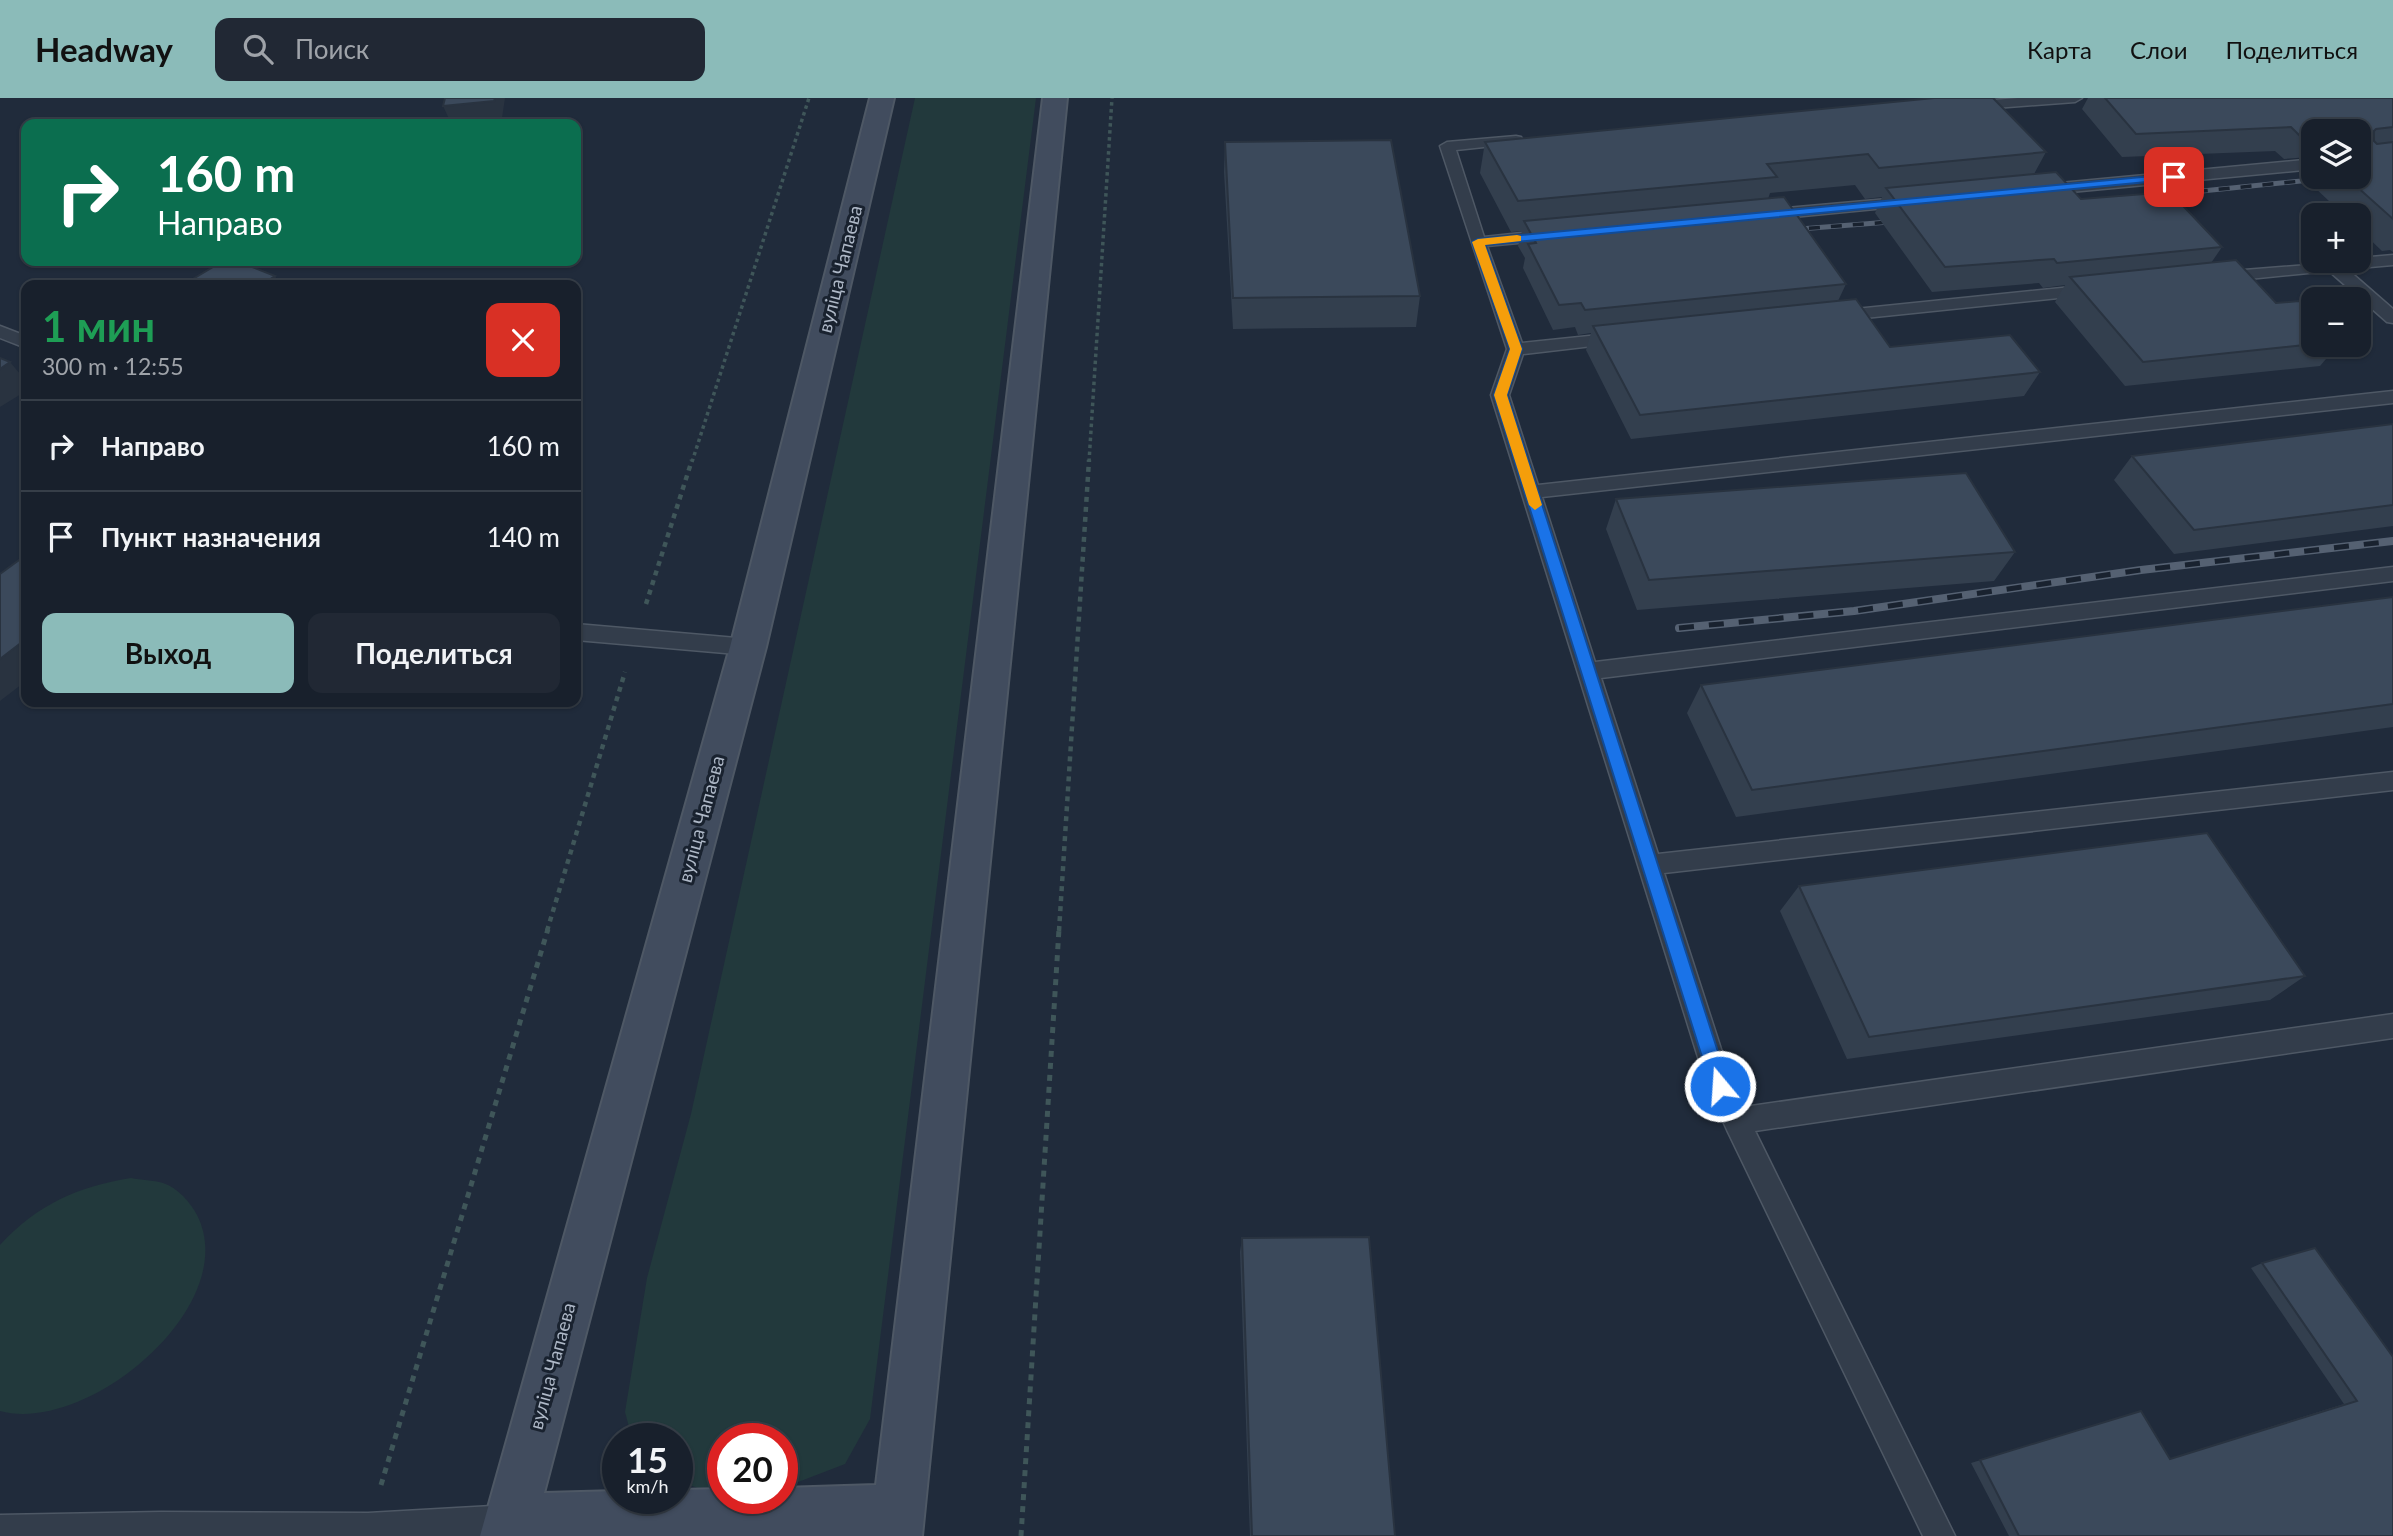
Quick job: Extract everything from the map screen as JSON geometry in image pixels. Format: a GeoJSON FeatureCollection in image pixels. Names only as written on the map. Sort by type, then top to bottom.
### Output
{"type":"FeatureCollection","features":[{"type":"Feature","properties":{"kind":"main road","name":"вуліца Чапаева"},"geometry":{"type":"LineString","coordinates":[[508,1528],[748,646],[882,98]]}},
{"type":"Feature","properties":{"kind":"main road"},"geometry":{"type":"LineString","coordinates":[[508,1528],[897,1524],[1055,98]]}},
{"type":"Feature","properties":{"kind":"lane"},"geometry":{"type":"LineString","coordinates":[[1949,107],[2075,98]]}},
{"type":"Feature","properties":{"kind":"lane"},"geometry":{"type":"LineString","coordinates":[[1531,139],[1447,146],[1516,349],[1500,395],[1720,1086],[1939,1536]]}},
{"type":"Feature","properties":{"kind":"lane"},"geometry":{"type":"LineString","coordinates":[[2021,191],[2301,165]]}},
{"type":"Feature","properties":{"kind":"lane"},"geometry":{"type":"LineString","coordinates":[[1742,217],[1924,200]]}},
{"type":"Feature","properties":{"kind":"lane"},"geometry":{"type":"LineString","coordinates":[[1478,242],[1561,234]]}},
{"type":"Feature","properties":{"kind":"lane"},"geometry":{"type":"LineString","coordinates":[[2371,262],[2393,260]]}},
{"type":"Feature","properties":{"kind":"lane"},"geometry":{"type":"LineString","coordinates":[[2208,278],[2301,269]]}},
{"type":"Feature","properties":{"kind":"lane"},"geometry":{"type":"LineString","coordinates":[[2341,273],[2393,318]]}},
{"type":"Feature","properties":{"kind":"lane"},"geometry":{"type":"LineString","coordinates":[[1821,318],[2111,288]]}},
{"type":"Feature","properties":{"kind":"lane"},"geometry":{"type":"LineString","coordinates":[[0,331],[21,341]]}},
{"type":"Feature","properties":{"kind":"lane"},"geometry":{"type":"LineString","coordinates":[[1516,349],[1641,336]]}},
{"type":"Feature","properties":{"kind":"lane"},"geometry":{"type":"LineString","coordinates":[[1531,492],[2393,397]]}},
{"type":"Feature","properties":{"kind":"lane"},"geometry":{"type":"LineString","coordinates":[[1588,671],[2393,574]]}},
{"type":"Feature","properties":{"kind":"lane"},"geometry":{"type":"LineString","coordinates":[[581,632],[748,646]]}},
{"type":"Feature","properties":{"kind":"lane"},"geometry":{"type":"LineString","coordinates":[[1649,866],[2393,781]]}},
{"type":"Feature","properties":{"kind":"lane"},"geometry":{"type":"LineString","coordinates":[[1736,1121],[2393,1026]]}},
{"type":"Feature","properties":{"kind":"lane"},"geometry":{"type":"LineString","coordinates":[[0,1531],[508,1528]]}},
{"type":"Feature","properties":{"kind":"path"},"geometry":{"type":"LineString","coordinates":[[368,1529],[635,637],[809,98]]}},
{"type":"Feature","properties":{"kind":"path"},"geometry":{"type":"LineString","coordinates":[[1021,1536],[1111,98]]}},
{"type":"Feature","properties":{"kind":"green space"},"geometry":{"type":"Polygon","coordinates":[[[915,98],[1036,98],[870,1419],[845,1464],[798,1482],[798,1423],[707,1423],[707,1487],[698,1488],[693,1486],[693,1423],[628,1423],[625,1412],[647,1278],[691,1114],[915,98]]]}},
{"type":"Feature","properties":{"kind":"green space"},"geometry":{"type":"Polygon","coordinates":[[[131,1178],[159,1182],[174,1188],[197,1215],[205,1250],[198,1287],[178,1323],[149,1356],[113,1383],[74,1403],[36,1413],[0,1411],[0,1245],[44,1208],[93,1186],[131,1178]]]}},
{"type":"Feature","properties":{"kind":"building"},"geometry":{"type":"Polygon","coordinates":[[[445,98],[495,98],[494,101],[443,106],[445,98]]]}},
{"type":"Feature","properties":{"kind":"building"},"geometry":{"type":"Polygon","coordinates":[[[1934,98],[1993,98],[2046,152],[1879,168],[1868,154],[1767,164],[1777,177],[1518,201],[1485,142],[1934,98]]]}},
{"type":"Feature","properties":{"kind":"building"},"geometry":{"type":"Polygon","coordinates":[[[2105,98],[2393,98],[2393,127],[2376,129],[2374,141],[2377,144],[2393,142],[2393,219],[2359,189],[2371,189],[2371,119],[2301,119],[2300,136],[2291,127],[2136,134],[2105,98]]]}},
{"type":"Feature","properties":{"kind":"building"},"geometry":{"type":"Polygon","coordinates":[[[1391,140],[1420,296],[1233,298],[1225,142],[1391,140]]]}},
{"type":"Feature","properties":{"kind":"building"},"geometry":{"type":"Polygon","coordinates":[[[2056,172],[2081,199],[2170,192],[2222,247],[2057,263],[2054,259],[1945,267],[1886,188],[2056,172]]]}},
{"type":"Feature","properties":{"kind":"building"},"geometry":{"type":"Polygon","coordinates":[[[1784,197],[1846,284],[1585,310],[1581,303],[1559,305],[1528,244],[1536,243],[1524,221],[1784,197]]]}},
{"type":"Feature","properties":{"kind":"building"},"geometry":{"type":"Polygon","coordinates":[[[2236,260],[2276,303],[2301,303],[2301,345],[2143,362],[2070,277],[2236,260]]]}},
{"type":"Feature","properties":{"kind":"building"},"geometry":{"type":"Polygon","coordinates":[[[215,266],[250,266],[275,276],[269,280],[191,280],[215,266]]]}},
{"type":"Feature","properties":{"kind":"building"},"geometry":{"type":"Polygon","coordinates":[[[1856,299],[1890,347],[2010,335],[2040,372],[1640,415],[1593,326],[1856,299]]]}},
{"type":"Feature","properties":{"kind":"building"},"geometry":{"type":"Polygon","coordinates":[[[0,358],[10,362],[0,369],[0,358]]]}},
{"type":"Feature","properties":{"kind":"building"},"geometry":{"type":"Polygon","coordinates":[[[2393,424],[2393,505],[2194,530],[2132,456],[2393,424]]]}},
{"type":"Feature","properties":{"kind":"building"},"geometry":{"type":"Polygon","coordinates":[[[1966,473],[2015,552],[1649,580],[1616,499],[1966,473]]]}},
{"type":"Feature","properties":{"kind":"building"},"geometry":{"type":"Polygon","coordinates":[[[21,559],[21,643],[0,659],[0,574],[21,559]]]}},
{"type":"Feature","properties":{"kind":"building"},"geometry":{"type":"Polygon","coordinates":[[[2393,597],[2393,704],[1752,790],[1701,685],[2393,597]]]}},
{"type":"Feature","properties":{"kind":"building"},"geometry":{"type":"Polygon","coordinates":[[[2207,833],[2305,976],[1869,1037],[1799,886],[2207,833]]]}},
{"type":"Feature","properties":{"kind":"building"},"geometry":{"type":"Polygon","coordinates":[[[1369,1237],[1395,1536],[1252,1536],[1242,1238],[1369,1237]]]}},
{"type":"Feature","properties":{"kind":"building"},"geometry":{"type":"Polygon","coordinates":[[[2315,1248],[2393,1357],[2393,1536],[2019,1536],[1980,1460],[2141,1411],[2170,1459],[2357,1401],[2262,1263],[2315,1248]]]}},
{"type":"Feature","properties":{"kind":"railway"},"geometry":{"type":"LineString","coordinates":[[2153,196],[2301,181]]}},
{"type":"Feature","properties":{"kind":"railway"},"geometry":{"type":"LineString","coordinates":[[1787,230],[1902,221]]}},
{"type":"Feature","properties":{"kind":"railway"},"geometry":{"type":"LineString","coordinates":[[1679,628],[1854,611],[2141,570],[2393,541]]}},
{"type":"Feature","properties":{"kind":"slow traffic"},"geometry":{"type":"LineString","coordinates":[[1517,238],[1478,242],[1516,349],[1500,395],[1535,505]]}},
{"type":"Feature","properties":{"kind":"route"},"geometry":{"type":"LineString","coordinates":[[1720,1086],[1500,395],[1516,349],[1478,242],[2174,177]]}}]}
